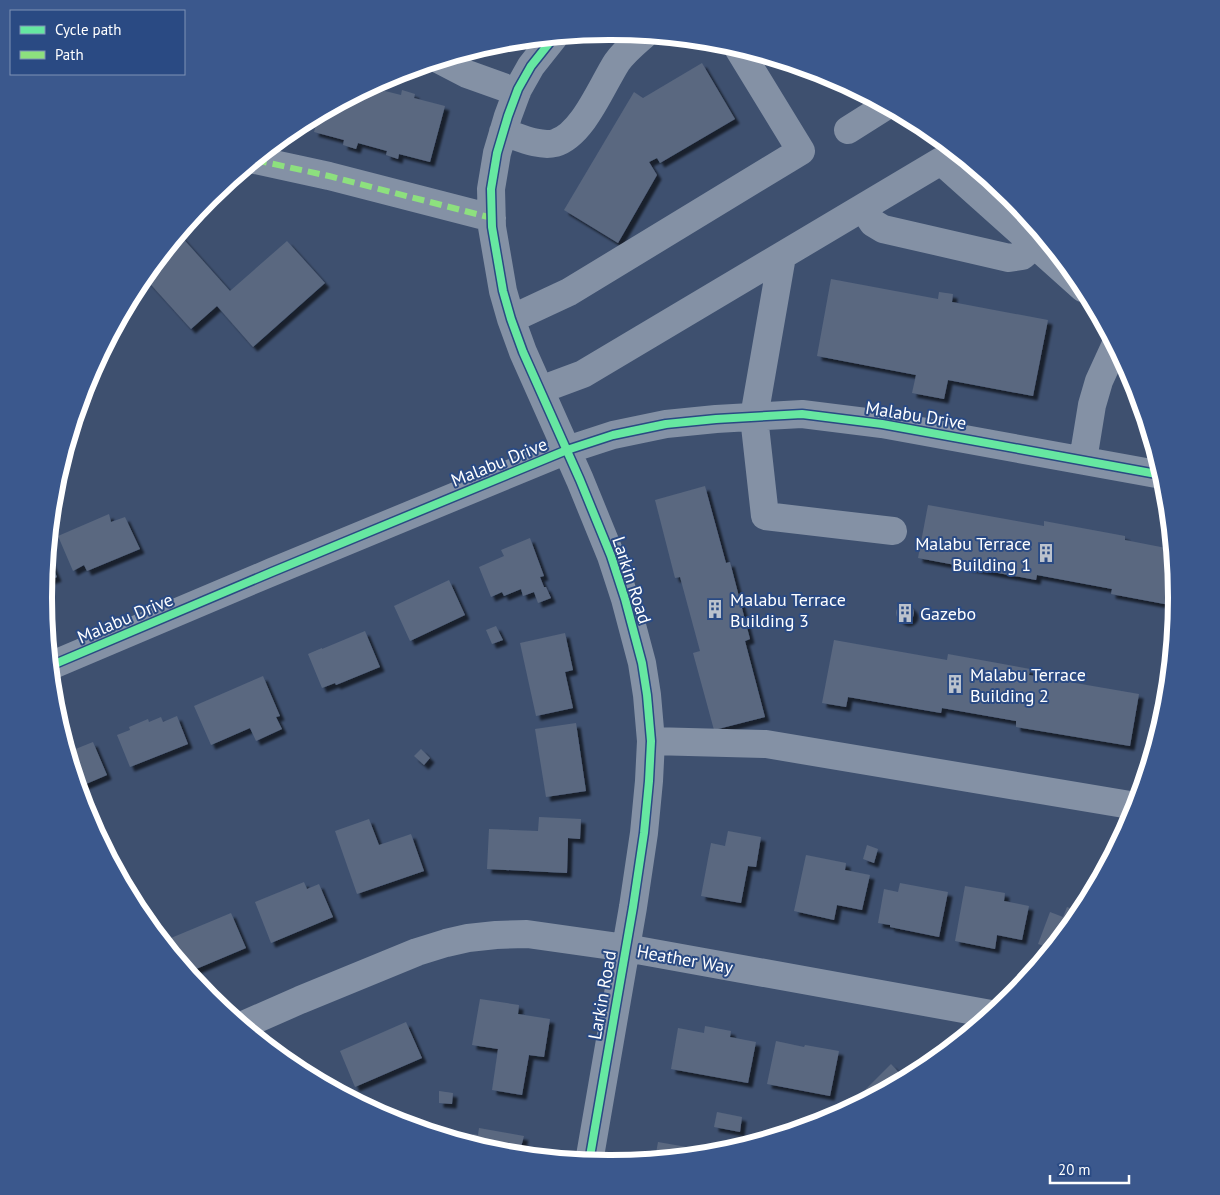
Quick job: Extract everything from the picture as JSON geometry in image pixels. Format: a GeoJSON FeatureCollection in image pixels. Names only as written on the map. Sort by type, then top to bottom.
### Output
{"type":"FeatureCollection","features":[{"type":"Feature","properties":{"kind":"street"},"geometry":{"type":"LineString","coordinates":[[503,132],[540,144],[555,143],[569,136],[581,124],[618,60],[638,41]]}},
{"type":"Feature","properties":{"kind":"street","name":"Larkin Road"},"geometry":{"type":"LineString","coordinates":[[549,44],[531,66],[517,92],[503,132],[497,153],[491,189],[492,227],[503,291],[511,320],[611,556],[625,599],[645,679],[651,741],[644,833],[590,1154]]}},
{"type":"Feature","properties":{"kind":"street"},"geometry":{"type":"LineString","coordinates":[[511,320],[569,292],[801,151],[743,57]]}},
{"type":"Feature","properties":{"kind":"street"},"geometry":{"type":"LineString","coordinates":[[448,65],[466,74],[517,92]]}},
{"type":"Feature","properties":{"kind":"street"},"geometry":{"type":"LineString","coordinates":[[848,130],[875,107]]}},
{"type":"Feature","properties":{"kind":"street"},"geometry":{"type":"LineString","coordinates":[[540,390],[583,374],[941,161],[1057,264]]}},
{"type":"Feature","properties":{"kind":"street"},"geometry":{"type":"LineString","coordinates":[[263,162],[329,176],[492,218]]}},
{"type":"Feature","properties":{"kind":"street"},"geometry":{"type":"LineString","coordinates":[[864,208],[873,223],[883,229],[1009,258],[1022,256],[1035,245]]}},
{"type":"Feature","properties":{"kind":"street"},"geometry":{"type":"LineString","coordinates":[[782,256],[754,417],[766,516],[893,531]]}},
{"type":"Feature","properties":{"kind":"street"},"geometry":{"type":"LineString","coordinates":[[1083,460],[1092,405],[1099,381],[1111,354]]}},
{"type":"Feature","properties":{"kind":"street","name":"Malabu Drive"},"geometry":{"type":"LineString","coordinates":[[56,663],[567,450],[613,435],[666,424],[802,414],[882,424],[1154,473]]}},
{"type":"Feature","properties":{"kind":"street"},"geometry":{"type":"LineString","coordinates":[[651,741],[766,744],[1127,805]]}},
{"type":"Feature","properties":{"kind":"street","name":"Heather Way"},"geometry":{"type":"LineString","coordinates":[[249,1022],[417,952],[446,942],[496,935],[527,934],[626,948],[983,1012]]}},
{"type":"Feature","properties":{"kind":"building"},"geometry":{"type":"Polygon","coordinates":[[[702,63],[735,119],[660,163],[657,158],[649,162],[657,175],[618,243],[564,210],[634,92],[643,98],[702,63]]]}},
{"type":"Feature","properties":{"kind":"building"},"geometry":{"type":"Polygon","coordinates":[[[380,90],[401,95],[402,90],[415,94],[414,98],[445,106],[430,162],[399,154],[398,159],[386,155],[387,151],[358,143],[356,149],[343,145],[344,140],[314,132],[316,124],[380,90]]]}},
{"type":"Feature","properties":{"kind":"building"},"geometry":{"type":"Polygon","coordinates":[[[184,239],[230,291],[287,241],[325,283],[253,347],[217,306],[191,329],[150,283],[184,239]]]}},
{"type":"Feature","properties":{"kind":"building"},"geometry":{"type":"Polygon","coordinates":[[[831,279],[938,299],[939,292],[953,294],[952,302],[1048,320],[1033,396],[948,380],[944,399],[912,393],[916,375],[817,356],[831,279]]]}},
{"type":"Feature","properties":{"kind":"building","name":"Malabu Terrace Building 3"},"geometry":{"type":"Polygon","coordinates":[[[705,486],[726,563],[730,562],[750,639],[745,641],[765,717],[714,730],[693,653],[700,651],[680,577],[675,578],[655,500],[705,486]]]}},
{"type":"Feature","properties":{"kind":"building","name":"Malabu Terrace Building 1"},"geometry":{"type":"Polygon","coordinates":[[[928,505],[1044,526],[1044,521],[1125,536],[1125,540],[1165,548],[1168,605],[1111,594],[1112,589],[1037,575],[1036,580],[918,558],[928,505]]]}},
{"type":"Feature","properties":{"kind":"building"},"geometry":{"type":"Polygon","coordinates":[[[109,514],[111,522],[125,517],[140,549],[87,571],[84,565],[73,571],[58,536],[109,514]]]}},
{"type":"Feature","properties":{"kind":"building"},"geometry":{"type":"Polygon","coordinates":[[[530,538],[544,576],[540,577],[551,598],[538,603],[534,592],[523,596],[521,589],[504,596],[502,592],[491,597],[479,567],[504,556],[501,550],[530,538]]]}},
{"type":"Feature","properties":{"kind":"building"},"geometry":{"type":"Polygon","coordinates":[[[54,569],[57,577],[53,579],[54,569]]]}},
{"type":"Feature","properties":{"kind":"building"},"geometry":{"type":"Polygon","coordinates":[[[449,580],[465,615],[410,641],[394,606],[449,580]]]}},
{"type":"Feature","properties":{"kind":"building","name":"Gazebo"},"geometry":{"type":"Polygon","coordinates":[[[905,604],[912,606],[914,613],[912,620],[905,622],[898,620],[896,613],[898,606],[905,604]]]}},
{"type":"Feature","properties":{"kind":"building"},"geometry":{"type":"Polygon","coordinates":[[[496,626],[503,640],[492,644],[486,630],[496,626]]]}},
{"type":"Feature","properties":{"kind":"building"},"geometry":{"type":"Polygon","coordinates":[[[365,631],[380,667],[336,685],[335,683],[322,688],[308,654],[365,631]]]}},
{"type":"Feature","properties":{"kind":"building"},"geometry":{"type":"Polygon","coordinates":[[[565,633],[573,670],[565,672],[573,708],[536,716],[520,643],[565,633]]]}},
{"type":"Feature","properties":{"kind":"building","name":"Malabu Terrace Building 2"},"geometry":{"type":"Polygon","coordinates":[[[834,640],[947,660],[948,654],[1030,669],[1029,675],[1139,694],[1130,746],[1016,727],[1016,721],[942,708],[941,713],[848,697],[846,707],[822,703],[834,640]]]}},
{"type":"Feature","properties":{"kind":"building"},"geometry":{"type":"Polygon","coordinates":[[[263,676],[280,716],[276,717],[282,729],[256,741],[250,728],[211,745],[194,706],[263,676]]]}},
{"type":"Feature","properties":{"kind":"building"},"geometry":{"type":"Polygon","coordinates":[[[177,716],[188,744],[130,767],[117,735],[130,730],[129,727],[148,719],[149,722],[161,717],[163,722],[177,716]]]}},
{"type":"Feature","properties":{"kind":"building"},"geometry":{"type":"Polygon","coordinates":[[[576,723],[586,791],[546,797],[535,729],[576,723]]]}},
{"type":"Feature","properties":{"kind":"building"},"geometry":{"type":"Polygon","coordinates":[[[93,742],[107,775],[85,784],[73,750],[93,742]]]}},
{"type":"Feature","properties":{"kind":"building"},"geometry":{"type":"Polygon","coordinates":[[[421,749],[430,758],[424,765],[414,756],[421,749]]]}},
{"type":"Feature","properties":{"kind":"building"},"geometry":{"type":"Polygon","coordinates":[[[539,817],[581,819],[580,839],[568,838],[567,873],[487,869],[489,829],[538,831],[539,817]]]}},
{"type":"Feature","properties":{"kind":"building"},"geometry":{"type":"Polygon","coordinates":[[[369,819],[379,845],[411,834],[424,871],[357,894],[335,831],[369,819]]]}},
{"type":"Feature","properties":{"kind":"building"},"geometry":{"type":"Polygon","coordinates":[[[728,831],[761,837],[756,867],[748,866],[741,903],[701,896],[711,843],[725,846],[728,831]]]}},
{"type":"Feature","properties":{"kind":"building"},"geometry":{"type":"Polygon","coordinates":[[[867,845],[878,849],[874,863],[863,859],[867,845]]]}},
{"type":"Feature","properties":{"kind":"building"},"geometry":{"type":"Polygon","coordinates":[[[806,855],[846,863],[845,870],[870,875],[862,910],[837,905],[834,920],[794,911],[806,855]]]}},
{"type":"Feature","properties":{"kind":"building"},"geometry":{"type":"Polygon","coordinates":[[[304,882],[307,889],[319,884],[333,917],[271,943],[255,902],[304,882]]]}},
{"type":"Feature","properties":{"kind":"building"},"geometry":{"type":"Polygon","coordinates":[[[900,883],[948,892],[939,937],[878,923],[884,889],[898,892],[900,883]]]}},
{"type":"Feature","properties":{"kind":"building"},"geometry":{"type":"Polygon","coordinates":[[[965,886],[1005,893],[1004,901],[1029,906],[1022,940],[997,935],[995,949],[955,941],[965,886]]]}},
{"type":"Feature","properties":{"kind":"building"},"geometry":{"type":"Polygon","coordinates":[[[1067,907],[1073,909],[1045,946],[1038,944],[1050,912],[1063,917],[1067,907]]]}},
{"type":"Feature","properties":{"kind":"building"},"geometry":{"type":"Polygon","coordinates":[[[231,913],[246,948],[195,969],[171,938],[231,913]]]}},
{"type":"Feature","properties":{"kind":"building"},"geometry":{"type":"Polygon","coordinates":[[[480,999],[519,1005],[518,1014],[550,1019],[544,1057],[529,1055],[522,1095],[492,1090],[498,1049],[472,1045],[480,999]]]}},
{"type":"Feature","properties":{"kind":"building"},"geometry":{"type":"Polygon","coordinates":[[[406,1022],[422,1058],[355,1087],[340,1051],[406,1022]]]}},
{"type":"Feature","properties":{"kind":"building"},"geometry":{"type":"Polygon","coordinates":[[[705,1026],[731,1031],[730,1037],[756,1042],[748,1083],[671,1069],[678,1028],[704,1033],[705,1026]]]}},
{"type":"Feature","properties":{"kind":"building"},"geometry":{"type":"Polygon","coordinates":[[[776,1041],[804,1047],[805,1045],[839,1051],[830,1096],[767,1084],[776,1041]]]}},
{"type":"Feature","properties":{"kind":"building"},"geometry":{"type":"Polygon","coordinates":[[[891,1064],[900,1073],[867,1092],[865,1090],[891,1064]]]}},
{"type":"Feature","properties":{"kind":"building"},"geometry":{"type":"Polygon","coordinates":[[[439,1091],[453,1093],[452,1104],[439,1103],[439,1091]]]}},
{"type":"Feature","properties":{"kind":"building"},"geometry":{"type":"Polygon","coordinates":[[[717,1112],[742,1117],[740,1132],[714,1127],[717,1112]]]}},
{"type":"Feature","properties":{"kind":"building"},"geometry":{"type":"Polygon","coordinates":[[[479,1128],[524,1136],[521,1147],[525,1148],[472,1137],[473,1134],[478,1135],[479,1128]]]}},
{"type":"Feature","properties":{"kind":"building"},"geometry":{"type":"Polygon","coordinates":[[[658,1142],[694,1148],[683,1150],[656,1153],[658,1142]]]}},
{"type":"Feature","properties":{"kind":"marked path"},"geometry":{"type":"LineString","coordinates":[[263,162],[329,176],[492,218]]}},
{"type":"Feature","properties":{"kind":"cycle path"},"geometry":{"type":"LineString","coordinates":[[549,44],[531,66],[518,89],[508,116],[497,153],[491,189],[492,227],[503,291],[511,319],[523,352],[580,480],[611,556],[625,599],[642,663],[651,741],[644,833],[590,1154]]}},
{"type":"Feature","properties":{"kind":"cycle path"},"geometry":{"type":"LineString","coordinates":[[56,663],[567,450],[613,435],[666,424],[802,414],[882,424],[1154,473]]}},
{"type":"Feature","properties":{"kind":"place","name":"Malabu Terrace Building 1"},"geometry":{"type":"Point","coordinates":[1046,553]}},
{"type":"Feature","properties":{"kind":"place","name":"Malabu Terrace Building 3"},"geometry":{"type":"Point","coordinates":[715,609]}},
{"type":"Feature","properties":{"kind":"place","name":"Gazebo"},"geometry":{"type":"Point","coordinates":[905,613]}},
{"type":"Feature","properties":{"kind":"place","name":"Malabu Terrace Building 2"},"geometry":{"type":"Point","coordinates":[955,684]}}]}
